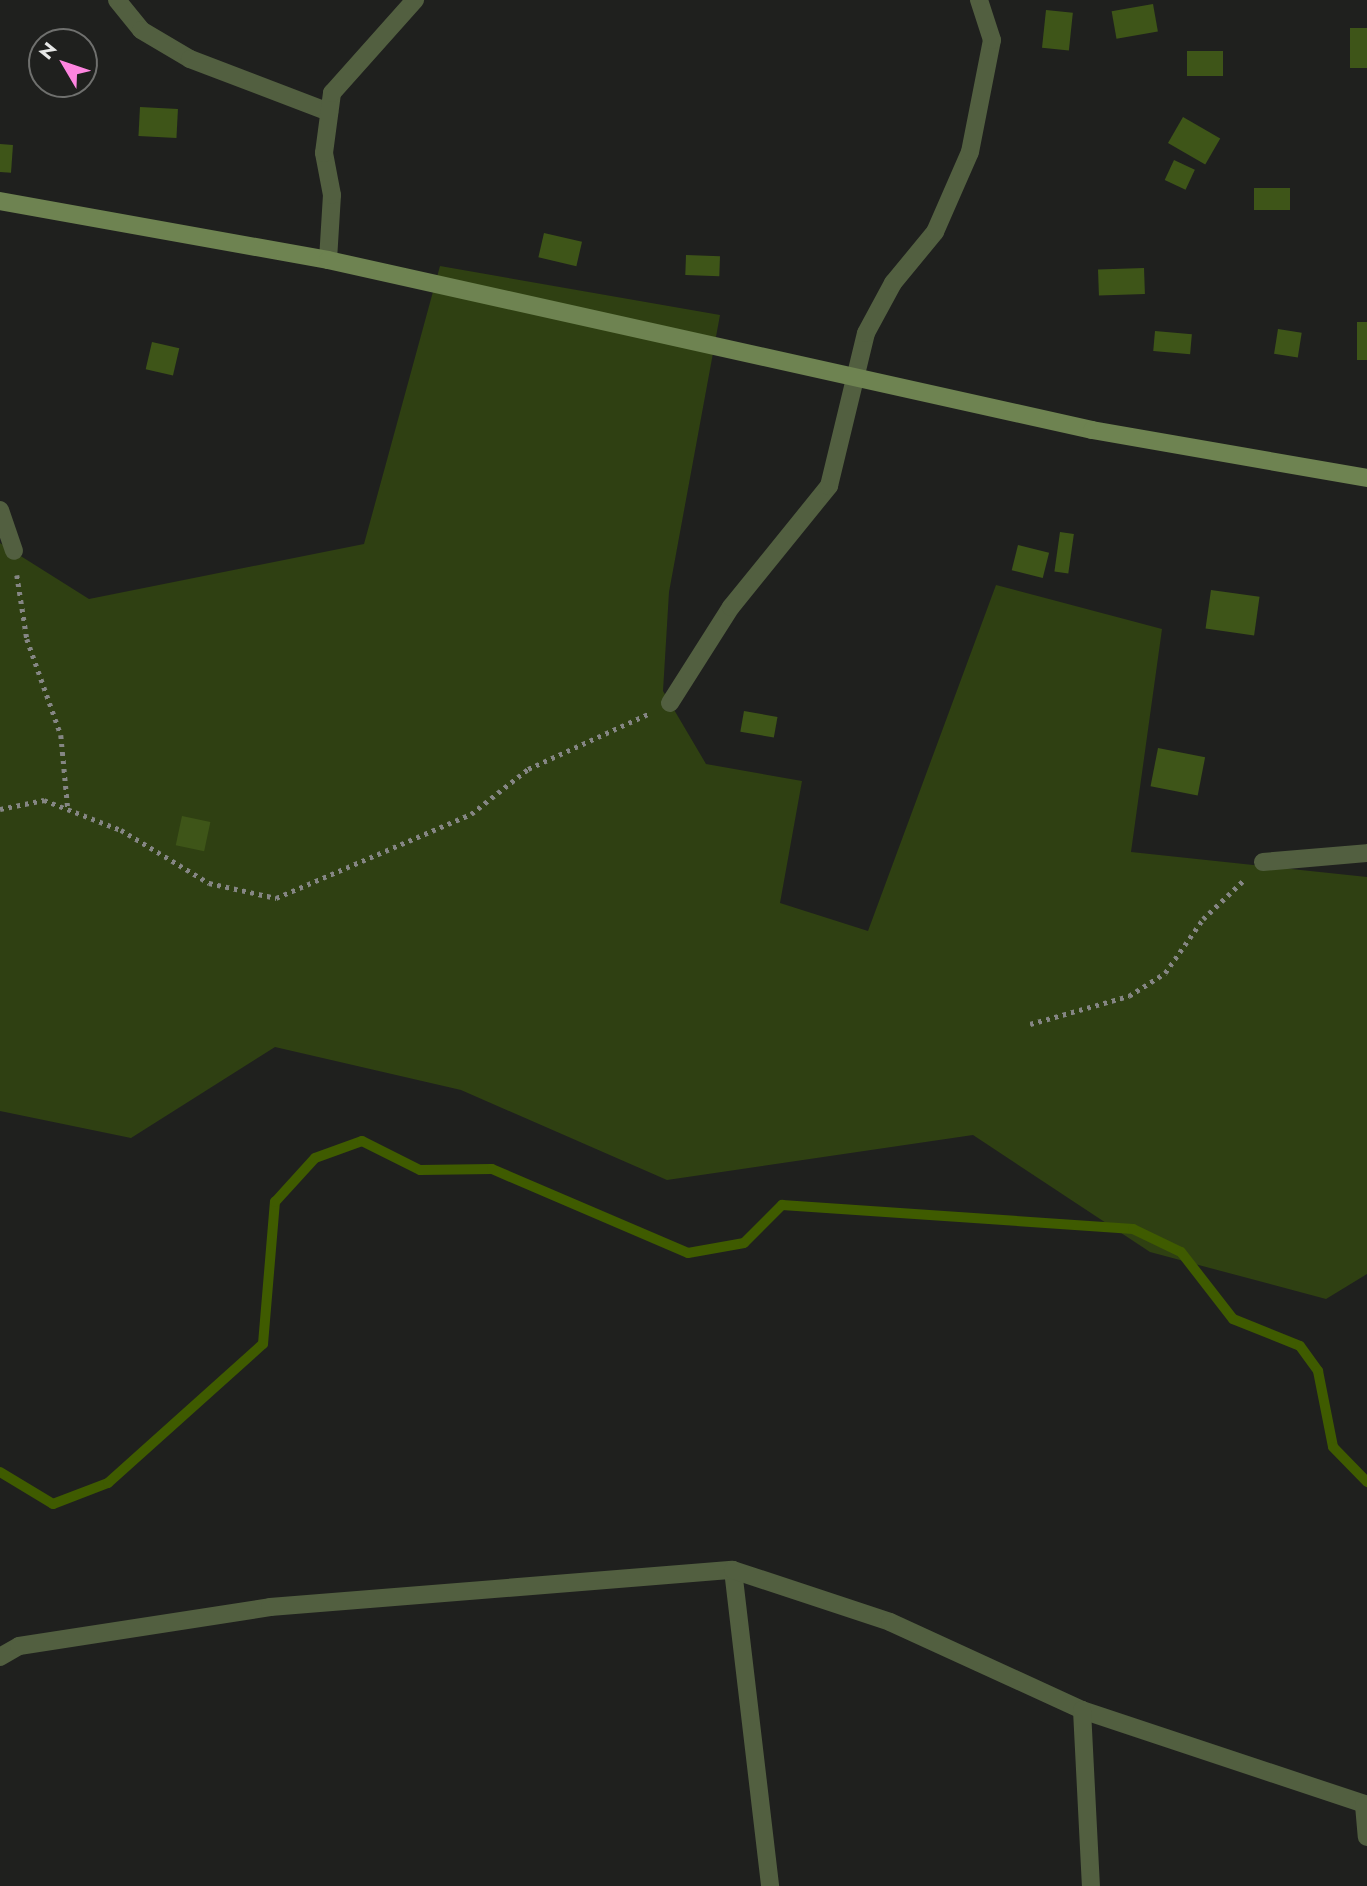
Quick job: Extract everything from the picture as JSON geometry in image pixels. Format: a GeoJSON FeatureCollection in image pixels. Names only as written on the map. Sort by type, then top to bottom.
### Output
{"type":"FeatureCollection","features":[{"type":"Feature","properties":{"kind":"main road"},"geometry":{"type":"LineString","coordinates":[[0,201],[328,260],[855,374],[1092,430],[1367,478]]}},
{"type":"Feature","properties":{"kind":"street"},"geometry":{"type":"LineString","coordinates":[[117,0],[141,30],[190,59],[329,112]]}},
{"type":"Feature","properties":{"kind":"street"},"geometry":{"type":"LineString","coordinates":[[328,260],[329,112],[332,93],[415,0]]}},
{"type":"Feature","properties":{"kind":"street"},"geometry":{"type":"LineString","coordinates":[[670,703],[731,607],[829,486],[866,333],[892,283],[935,232],[970,152],[992,40],[979,0]]}},
{"type":"Feature","properties":{"kind":"street"},"geometry":{"type":"LineString","coordinates":[[0,510],[14,551]]}},
{"type":"Feature","properties":{"kind":"street"},"geometry":{"type":"LineString","coordinates":[[1263,862],[1367,853]]}},
{"type":"Feature","properties":{"kind":"street"},"geometry":{"type":"LineString","coordinates":[[733,1570],[770,1886]]}},
{"type":"Feature","properties":{"kind":"street"},"geometry":{"type":"LineString","coordinates":[[0,1657],[19,1646],[270,1607],[733,1570],[890,1622],[1082,1710],[1365,1805],[1367,1837]]}},
{"type":"Feature","properties":{"kind":"street"},"geometry":{"type":"LineString","coordinates":[[1082,1710],[1091,1886]]}},
{"type":"Feature","properties":{"kind":"path"},"geometry":{"type":"LineString","coordinates":[[14,551],[27,639],[61,735],[68,809]]}},
{"type":"Feature","properties":{"kind":"path"},"geometry":{"type":"LineString","coordinates":[[0,809],[44,800],[121,830],[209,883],[275,898],[471,814],[528,769],[670,703]]}},
{"type":"Feature","properties":{"kind":"path"},"geometry":{"type":"LineString","coordinates":[[1030,1024],[1129,996],[1166,973],[1203,919],[1263,862]]}},
{"type":"Feature","properties":{"kind":"green space"},"geometry":{"type":"Polygon","coordinates":[[[440,266],[720,315],[669,592],[663,691],[706,764],[802,781],[780,903],[868,931],[996,585],[1162,629],[1131,852],[1367,877],[1367,1274],[1326,1299],[1150,1252],[973,1135],[667,1180],[461,1090],[275,1047],[131,1138],[0,1111],[0,543],[89,599],[364,544],[440,266]]]}},
{"type":"Feature","properties":{"kind":"building"},"geometry":{"type":"Polygon","coordinates":[[[1153,4],[1158,32],[1117,39],[1112,11],[1153,4]]]}},
{"type":"Feature","properties":{"kind":"building"},"geometry":{"type":"Polygon","coordinates":[[[1046,10],[1073,13],[1069,51],[1042,48],[1046,10]]]}},
{"type":"Feature","properties":{"kind":"building"},"geometry":{"type":"Polygon","coordinates":[[[1350,28],[1367,28],[1367,68],[1350,68],[1350,28]]]}},
{"type":"Feature","properties":{"kind":"building"},"geometry":{"type":"Polygon","coordinates":[[[1187,51],[1223,51],[1223,76],[1187,76],[1187,51]]]}},
{"type":"Feature","properties":{"kind":"building"},"geometry":{"type":"Polygon","coordinates":[[[140,107],[178,109],[176,138],[138,136],[140,107]]]}},
{"type":"Feature","properties":{"kind":"building"},"geometry":{"type":"Polygon","coordinates":[[[1183,117],[1220,138],[1205,164],[1168,143],[1183,117]]]}},
{"type":"Feature","properties":{"kind":"building"},"geometry":{"type":"Polygon","coordinates":[[[0,144],[13,145],[11,173],[0,172],[0,144]]]}},
{"type":"Feature","properties":{"kind":"building"},"geometry":{"type":"Polygon","coordinates":[[[1174,160],[1195,170],[1186,190],[1165,180],[1174,160]]]}},
{"type":"Feature","properties":{"kind":"building"},"geometry":{"type":"Polygon","coordinates":[[[1254,188],[1290,188],[1290,210],[1254,210],[1254,188]]]}},
{"type":"Feature","properties":{"kind":"building"},"geometry":{"type":"Polygon","coordinates":[[[544,233],[582,242],[576,266],[538,257],[544,233]]]}},
{"type":"Feature","properties":{"kind":"building"},"geometry":{"type":"Polygon","coordinates":[[[686,255],[720,256],[719,276],[685,275],[686,255]]]}},
{"type":"Feature","properties":{"kind":"building"},"geometry":{"type":"Polygon","coordinates":[[[1144,268],[1145,294],[1099,296],[1098,270],[1144,268]]]}},
{"type":"Feature","properties":{"kind":"building"},"geometry":{"type":"Polygon","coordinates":[[[1357,322],[1367,322],[1367,360],[1357,360],[1357,322]]]}},
{"type":"Feature","properties":{"kind":"building"},"geometry":{"type":"Polygon","coordinates":[[[1278,329],[1302,333],[1298,357],[1274,354],[1278,329]]]}},
{"type":"Feature","properties":{"kind":"building"},"geometry":{"type":"Polygon","coordinates":[[[1155,331],[1192,334],[1190,354],[1153,351],[1155,331]]]}},
{"type":"Feature","properties":{"kind":"building"},"geometry":{"type":"Polygon","coordinates":[[[152,342],[179,348],[173,376],[146,369],[152,342]]]}},
{"type":"Feature","properties":{"kind":"building"},"geometry":{"type":"Polygon","coordinates":[[[1060,532],[1074,534],[1068,574],[1054,572],[1060,532]]]}},
{"type":"Feature","properties":{"kind":"building"},"geometry":{"type":"Polygon","coordinates":[[[1018,545],[1049,553],[1043,578],[1012,570],[1018,545]]]}},
{"type":"Feature","properties":{"kind":"building"},"geometry":{"type":"Polygon","coordinates":[[[1211,590],[1260,597],[1254,635],[1206,629],[1211,590]]]}},
{"type":"Feature","properties":{"kind":"building"},"geometry":{"type":"Polygon","coordinates":[[[744,711],[777,717],[774,738],[740,732],[744,711]]]}},
{"type":"Feature","properties":{"kind":"building"},"geometry":{"type":"Polygon","coordinates":[[[1158,748],[1205,757],[1198,795],[1151,786],[1158,748]]]}},
{"type":"Feature","properties":{"kind":"building"},"geometry":{"type":"Polygon","coordinates":[[[182,816],[210,822],[204,851],[176,845],[182,816]]]}},
{"type":"Feature","properties":{"kind":"waterway"},"geometry":{"type":"LineString","coordinates":[[0,1472],[53,1504],[108,1483],[263,1344],[275,1202],[315,1158],[362,1141],[420,1170],[492,1169],[688,1253],[744,1243],[782,1205],[1133,1229],[1181,1252],[1233,1319],[1300,1346],[1318,1371],[1333,1447],[1367,1482]]}}]}
